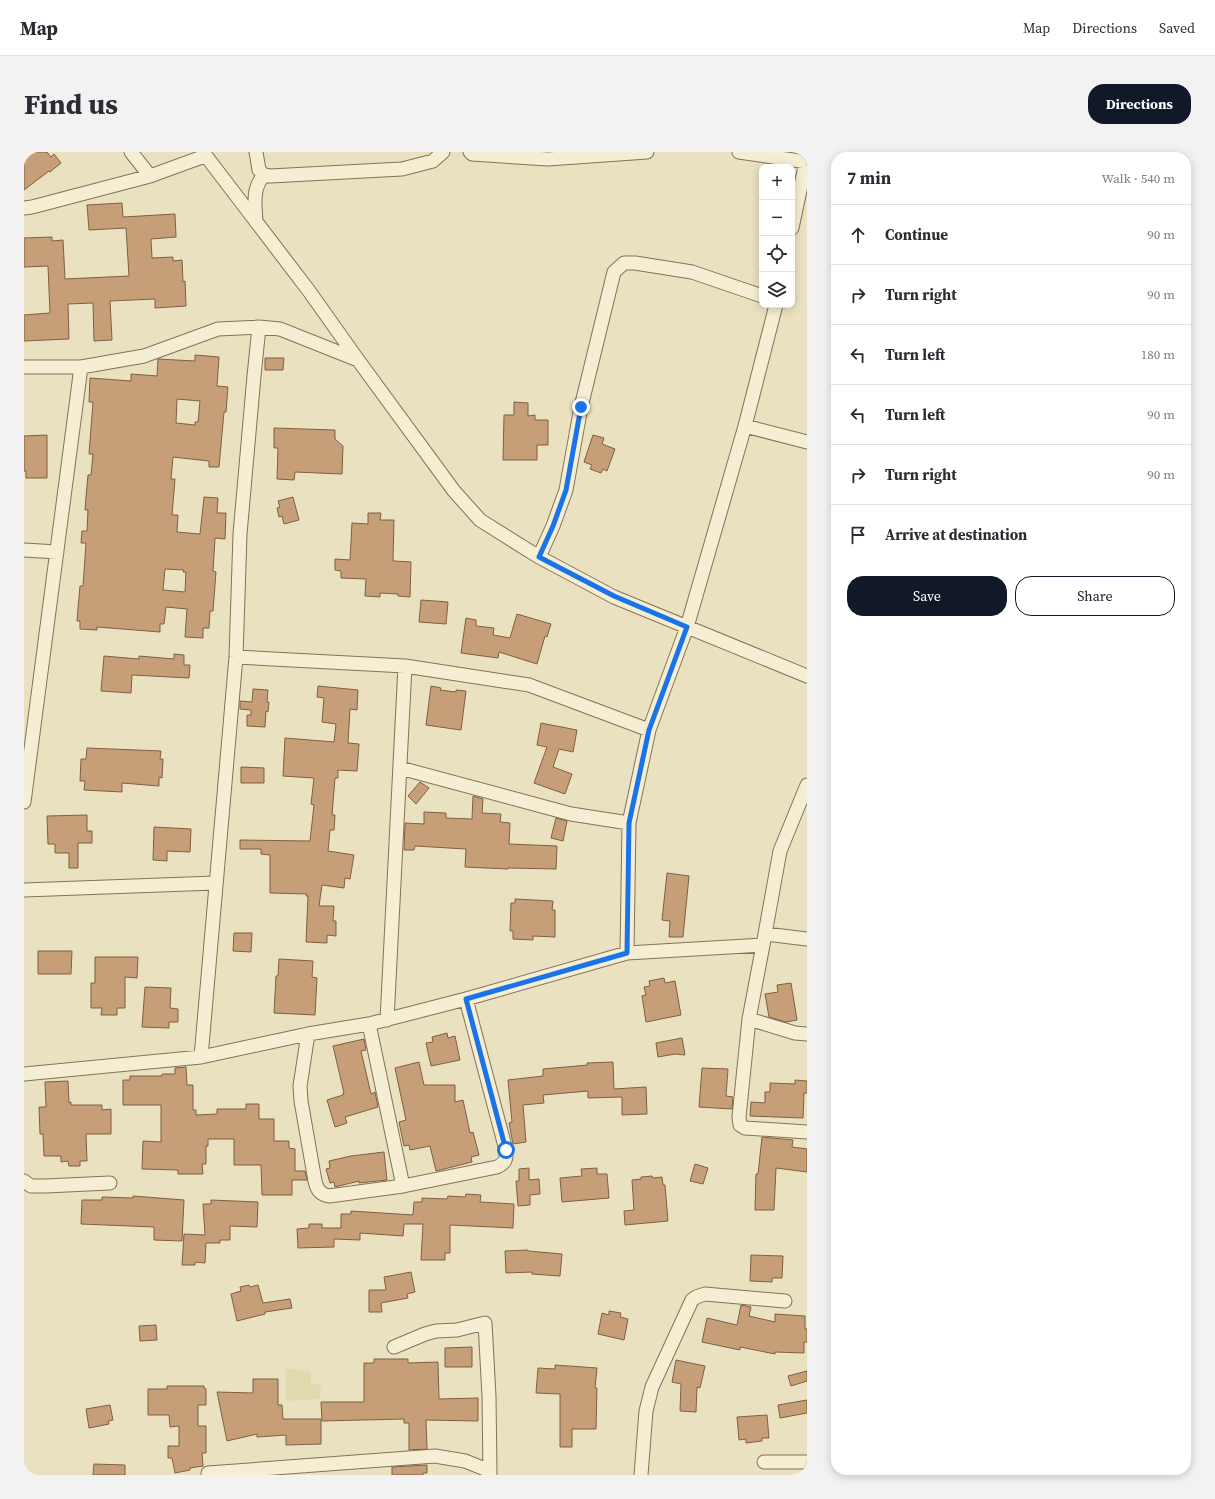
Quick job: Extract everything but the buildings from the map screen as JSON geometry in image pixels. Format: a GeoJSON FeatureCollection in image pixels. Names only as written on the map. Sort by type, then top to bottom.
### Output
{"type":"FeatureCollection","features":[{"type":"Feature","properties":{"kind":"street"},"geometry":{"type":"LineString","coordinates":[[131,152],[150,176]]}},
{"type":"Feature","properties":{"kind":"street"},"geometry":{"type":"LineString","coordinates":[[256,152],[259,170],[264,175],[270,176],[402,169],[433,161],[443,152]]}},
{"type":"Feature","properties":{"kind":"street"},"geometry":{"type":"LineString","coordinates":[[470,152],[472,154],[548,158],[647,152]]}},
{"type":"Feature","properties":{"kind":"street"},"geometry":{"type":"LineString","coordinates":[[738,152],[806,162],[795,214]]}},
{"type":"Feature","properties":{"kind":"street"},"geometry":{"type":"LineString","coordinates":[[24,208],[40,206],[150,176],[204,154],[310,291],[358,360],[454,491],[480,520],[539,557],[614,596],[807,676]]}},
{"type":"Feature","properties":{"kind":"street"},"geometry":{"type":"LineString","coordinates":[[256,222],[255,193],[258,181],[264,175]]}},
{"type":"Feature","properties":{"kind":"street"},"geometry":{"type":"LineString","coordinates":[[539,557],[553,526],[566,490],[581,407],[614,272],[624,264],[635,263],[692,272],[759,295]]}},
{"type":"Feature","properties":{"kind":"street"},"geometry":{"type":"LineString","coordinates":[[627,953],[629,823],[649,730],[687,627],[745,426],[775,308]]}},
{"type":"Feature","properties":{"kind":"street"},"geometry":{"type":"LineString","coordinates":[[24,367],[81,367],[144,356],[218,329],[259,327],[280,329],[358,360]]}},
{"type":"Feature","properties":{"kind":"street"},"geometry":{"type":"LineString","coordinates":[[201,1057],[236,657],[240,534],[259,327]]}},
{"type":"Feature","properties":{"kind":"street"},"geometry":{"type":"LineString","coordinates":[[24,802],[81,367]]}},
{"type":"Feature","properties":{"kind":"street"},"geometry":{"type":"LineString","coordinates":[[745,426],[807,442]]}},
{"type":"Feature","properties":{"kind":"street"},"geometry":{"type":"LineString","coordinates":[[24,550],[57,552]]}},
{"type":"Feature","properties":{"kind":"street"},"geometry":{"type":"LineString","coordinates":[[236,657],[405,666],[529,685],[649,730]]}},
{"type":"Feature","properties":{"kind":"street"},"geometry":{"type":"LineString","coordinates":[[387,1020],[405,666]]}},
{"type":"Feature","properties":{"kind":"street"},"geometry":{"type":"LineString","coordinates":[[400,768],[571,814],[629,823]]}},
{"type":"Feature","properties":{"kind":"street"},"geometry":{"type":"LineString","coordinates":[[805,793],[780,850],[749,1019],[739,1117],[740,1125],[745,1128],[807,1132]]}},
{"type":"Feature","properties":{"kind":"street"},"geometry":{"type":"LineString","coordinates":[[24,890],[216,883]]}},
{"type":"Feature","properties":{"kind":"street"},"geometry":{"type":"LineString","coordinates":[[24,1074],[201,1057],[308,1034],[369,1024],[466,999],[627,953],[764,939],[807,939]]}},
{"type":"Feature","properties":{"kind":"street"},"geometry":{"type":"LineString","coordinates":[[308,1034],[300,1086],[301,1101],[317,1188],[321,1194],[329,1196],[403,1186],[497,1167],[504,1163],[507,1158],[506,1150],[466,999]]}},
{"type":"Feature","properties":{"kind":"street"},"geometry":{"type":"LineString","coordinates":[[749,1019],[795,1033],[807,1034]]}},
{"type":"Feature","properties":{"kind":"street"},"geometry":{"type":"LineString","coordinates":[[369,1024],[403,1186]]}},
{"type":"Feature","properties":{"kind":"street"},"geometry":{"type":"LineString","coordinates":[[24,1181],[31,1186],[110,1183]]}},
{"type":"Feature","properties":{"kind":"street"},"geometry":{"type":"LineString","coordinates":[[642,1475],[646,1411],[652,1387],[692,1300],[705,1294],[785,1301]]}},
{"type":"Feature","properties":{"kind":"street"},"geometry":{"type":"LineString","coordinates":[[208,1473],[435,1456],[466,1461],[490,1473],[489,1396],[485,1323],[457,1330],[436,1331],[394,1347]]}},
{"type":"Feature","properties":{"kind":"street"},"geometry":{"type":"LineString","coordinates":[[764,1462],[807,1462]]}},
{"type":"Feature","properties":{"kind":"shaded area"},"geometry":{"type":"Polygon","coordinates":[[[286,1368],[311,1372],[311,1384],[321,1385],[320,1399],[286,1401],[286,1368]]]}},
{"type":"Feature","properties":{"kind":"route"},"geometry":{"type":"LineString","coordinates":[[506,1150],[466,999],[627,953],[629,823],[649,730],[687,627],[614,596],[539,557],[553,526],[566,490],[581,407]]}}]}
